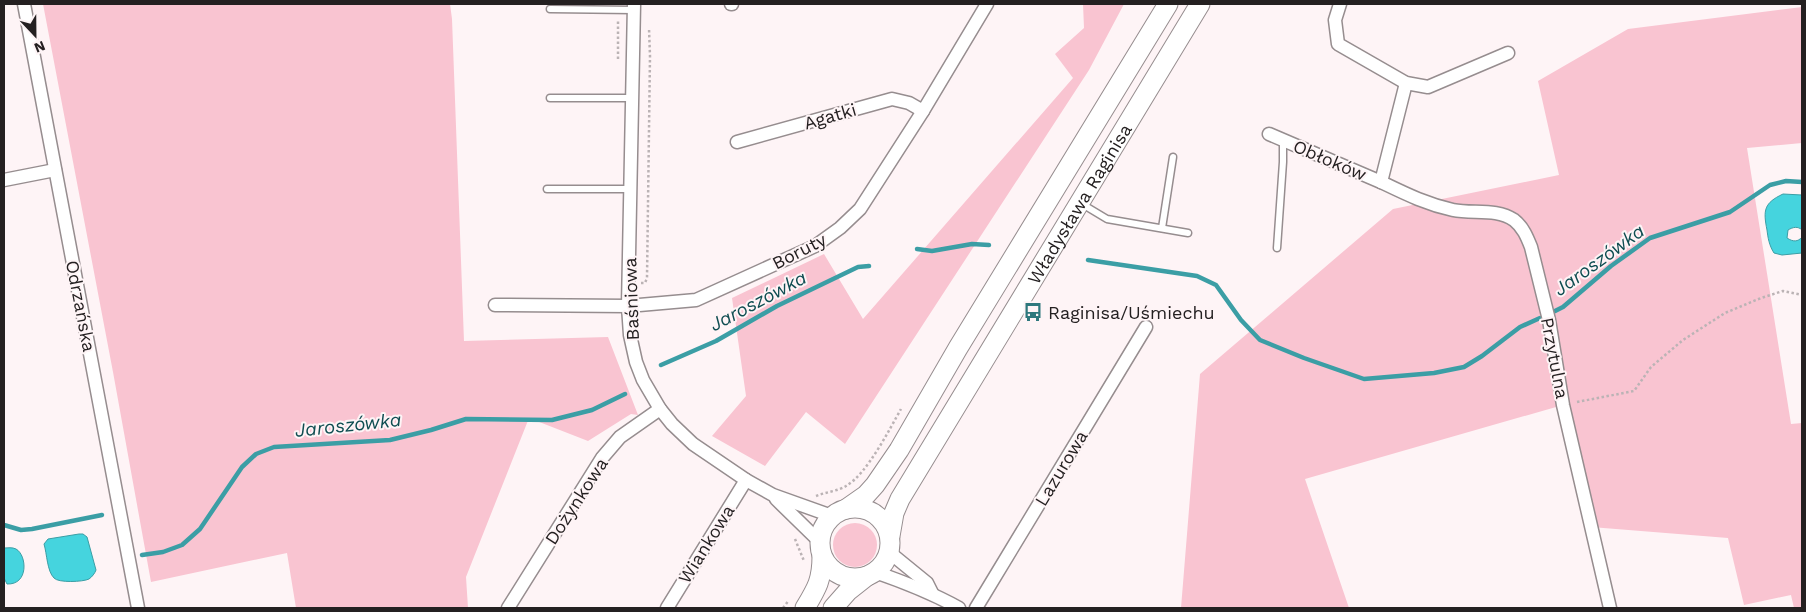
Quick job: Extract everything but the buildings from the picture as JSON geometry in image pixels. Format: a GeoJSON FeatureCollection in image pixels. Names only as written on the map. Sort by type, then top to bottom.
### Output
{"type":"FeatureCollection","features":[{"type":"Feature","properties":{"kind":"main road","name":"Władysława Raginisa"},"geometry":{"type":"LineString","coordinates":[[839,512],[866,495],[899,450],[958,348],[1168,4]]}},
{"type":"Feature","properties":{"kind":"main road","name":"Władysława Raginisa"},"geometry":{"type":"LineString","coordinates":[[889,544],[894,513],[900,499],[1200,4]]}},
{"type":"Feature","properties":{"kind":"main road"},"geometry":{"type":"LineString","coordinates":[[800,601],[820,583],[821,532],[826,523],[839,512],[862,508],[877,515],[883,521],[889,544],[882,566],[848,591],[833,608]]}},
{"type":"Feature","properties":{"kind":"main road"},"geometry":{"type":"LineString","coordinates":[[821,549],[826,562],[837,573],[852,578],[871,574]]}},
{"type":"Feature","properties":{"kind":"street","name":"Odrzańska"},"geometry":{"type":"LineString","coordinates":[[24,4],[138,608]]}},
{"type":"Feature","properties":{"kind":"street","name":"Boruty"},"geometry":{"type":"LineString","coordinates":[[495,305],[628,306],[696,300],[815,246],[840,228],[860,209],[923,111],[987,4]]}},
{"type":"Feature","properties":{"kind":"street"},"geometry":{"type":"LineString","coordinates":[[1340,4],[1335,20],[1338,44],[1406,83],[1428,87],[1508,53]]}},
{"type":"Feature","properties":{"kind":"street","name":"Baśniowa"},"geometry":{"type":"LineString","coordinates":[[634,7],[628,306],[630,335],[636,362],[643,380],[660,409],[672,424],[693,444],[746,480],[772,495],[807,507],[839,512]]}},
{"type":"Feature","properties":{"kind":"street","name":"Obłoków"},"geometry":{"type":"LineString","coordinates":[[1269,134],[1381,182],[1406,83]]}},
{"type":"Feature","properties":{"kind":"street","name":"Agatki"},"geometry":{"type":"LineString","coordinates":[[736,142],[892,99],[909,103],[923,111]]}},
{"type":"Feature","properties":{"kind":"street"},"geometry":{"type":"LineString","coordinates":[[4,180],[55,170]]}},
{"type":"Feature","properties":{"kind":"street","name":"Przytulna"},"geometry":{"type":"LineString","coordinates":[[1381,182],[1422,202],[1456,210],[1500,214],[1514,220],[1522,228],[1531,246],[1548,320],[1563,405],[1610,608]]}},
{"type":"Feature","properties":{"kind":"street","name":"Lazurowa"},"geometry":{"type":"LineString","coordinates":[[976,608],[1146,327]]}},
{"type":"Feature","properties":{"kind":"street","name":"Dożynkowa"},"geometry":{"type":"LineString","coordinates":[[508,608],[602,458],[620,438],[660,409]]}},
{"type":"Feature","properties":{"kind":"street","name":"Wiankowa"},"geometry":{"type":"LineString","coordinates":[[667,608],[746,480]]}},
{"type":"Feature","properties":{"kind":"street","name":"Baśniowa"},"geometry":{"type":"LineString","coordinates":[[772,495],[799,520],[821,549]]}},
{"type":"Feature","properties":{"kind":"street"},"geometry":{"type":"LineString","coordinates":[[889,544],[926,583],[932,593]]}},
{"type":"Feature","properties":{"kind":"street"},"geometry":{"type":"LineString","coordinates":[[871,574],[906,582],[916,588],[932,593],[959,608]]}},
{"type":"Feature","properties":{"kind":"lane","name":"Baśniowa"},"geometry":{"type":"LineString","coordinates":[[550,9],[634,7]]}},
{"type":"Feature","properties":{"kind":"lane"},"geometry":{"type":"LineString","coordinates":[[550,98],[632,98]]}},
{"type":"Feature","properties":{"kind":"lane"},"geometry":{"type":"LineString","coordinates":[[1277,248],[1284,162],[1283,140]]}},
{"type":"Feature","properties":{"kind":"lane"},"geometry":{"type":"LineString","coordinates":[[1162,228],[1174,157]]}},
{"type":"Feature","properties":{"kind":"lane"},"geometry":{"type":"LineString","coordinates":[[547,189],[630,190]]}},
{"type":"Feature","properties":{"kind":"lane"},"geometry":{"type":"LineString","coordinates":[[1079,202],[1107,218],[1188,233]]}},
{"type":"Feature","properties":{"kind":"path"},"geometry":{"type":"LineString","coordinates":[[1563,405],[1634,391],[1651,367],[1683,340],[1725,313],[1783,291],[1802,295]]}},
{"type":"Feature","properties":{"kind":"path"},"geometry":{"type":"LineString","coordinates":[[807,507],[817,495],[845,488],[853,481],[880,445],[905,404]]}},
{"type":"Feature","properties":{"kind":"path"},"geometry":{"type":"LineString","coordinates":[[799,520],[794,528],[794,534],[805,565]]}},
{"type":"Feature","properties":{"kind":"path"},"geometry":{"type":"LineString","coordinates":[[783,608],[800,601]]}},
{"type":"Feature","properties":{"kind":"shaded area"},"geometry":{"type":"Polygon","coordinates":[[[43,4],[450,4],[464,341],[608,337],[638,415],[631,414],[588,441],[529,418],[466,577],[468,608],[296,608],[287,553],[151,582],[43,4]]]}},
{"type":"Feature","properties":{"kind":"shaded area"},"geometry":{"type":"Polygon","coordinates":[[[1083,4],[1124,4],[1089,70],[845,444],[806,412],[765,466],[712,436],[746,396],[732,298],[824,254],[863,319],[1073,78],[1055,54],[1084,28],[1083,4]]]}},
{"type":"Feature","properties":{"kind":"shaded area"},"geometry":{"type":"Polygon","coordinates":[[[1802,7],[1802,143],[1747,148],[1791,424],[1802,423],[1802,608],[1794,608],[1791,595],[1744,605],[1728,538],[1591,527],[1563,405],[1305,479],[1349,608],[1181,608],[1200,374],[1393,209],[1559,175],[1538,81],[1628,29],[1802,7]]]}},
{"type":"Feature","properties":{"kind":"shaded area"},"geometry":{"type":"Polygon","coordinates":[[[851,523],[859,523],[871,529],[877,545],[871,561],[859,567],[851,567],[839,561],[833,549],[833,541],[839,529],[851,523]]]}},
{"type":"Feature","properties":{"kind":"water"},"geometry":{"type":"Polygon","coordinates":[[[1783,194],[1802,195],[1802,230],[1797,227],[1788,230],[1787,238],[1795,241],[1802,237],[1802,253],[1782,255],[1774,253],[1770,244],[1765,217],[1766,208],[1772,201],[1783,194]]]}},
{"type":"Feature","properties":{"kind":"water"},"geometry":{"type":"Polygon","coordinates":[[[79,534],[87,537],[96,571],[86,580],[71,582],[56,580],[50,571],[44,544],[48,539],[79,534]]]}},
{"type":"Feature","properties":{"kind":"water"},"geometry":{"type":"Polygon","coordinates":[[[4,548],[16,549],[20,552],[24,563],[22,575],[14,583],[7,584],[4,578],[4,548]]]}},
{"type":"Feature","properties":{"kind":"waterway","name":"Jaroszówka"},"geometry":{"type":"LineString","coordinates":[[1553,312],[1563,307],[1611,266],[1650,238],[1730,212],[1770,185],[1786,181],[1802,182]]}},
{"type":"Feature","properties":{"kind":"waterway"},"geometry":{"type":"LineString","coordinates":[[917,249],[932,251],[972,244],[989,245]]}},
{"type":"Feature","properties":{"kind":"waterway","name":"Jaroszówka"},"geometry":{"type":"LineString","coordinates":[[1088,260],[1197,276],[1216,285],[1241,320],[1260,340],[1364,379],[1434,373],[1464,367],[1482,356],[1520,327],[1540,318]]}},
{"type":"Feature","properties":{"kind":"waterway","name":"Jaroszówka"},"geometry":{"type":"LineString","coordinates":[[661,365],[716,341],[777,306],[858,267],[869,266]]}},
{"type":"Feature","properties":{"kind":"waterway","name":"Jaroszówka"},"geometry":{"type":"LineString","coordinates":[[142,555],[163,552],[182,545],[200,529],[242,467],[256,454],[274,447],[390,440],[466,419],[552,420],[592,410],[625,394]]}},
{"type":"Feature","properties":{"kind":"waterway","name":"Jaroszówka"},"geometry":{"type":"LineString","coordinates":[[4,525],[21,530],[32,529],[102,515]]}},
{"type":"Feature","properties":{"kind":"place","name":"Raginisa/Uśmiechu"},"geometry":{"type":"Point","coordinates":[1033,312]}}]}
